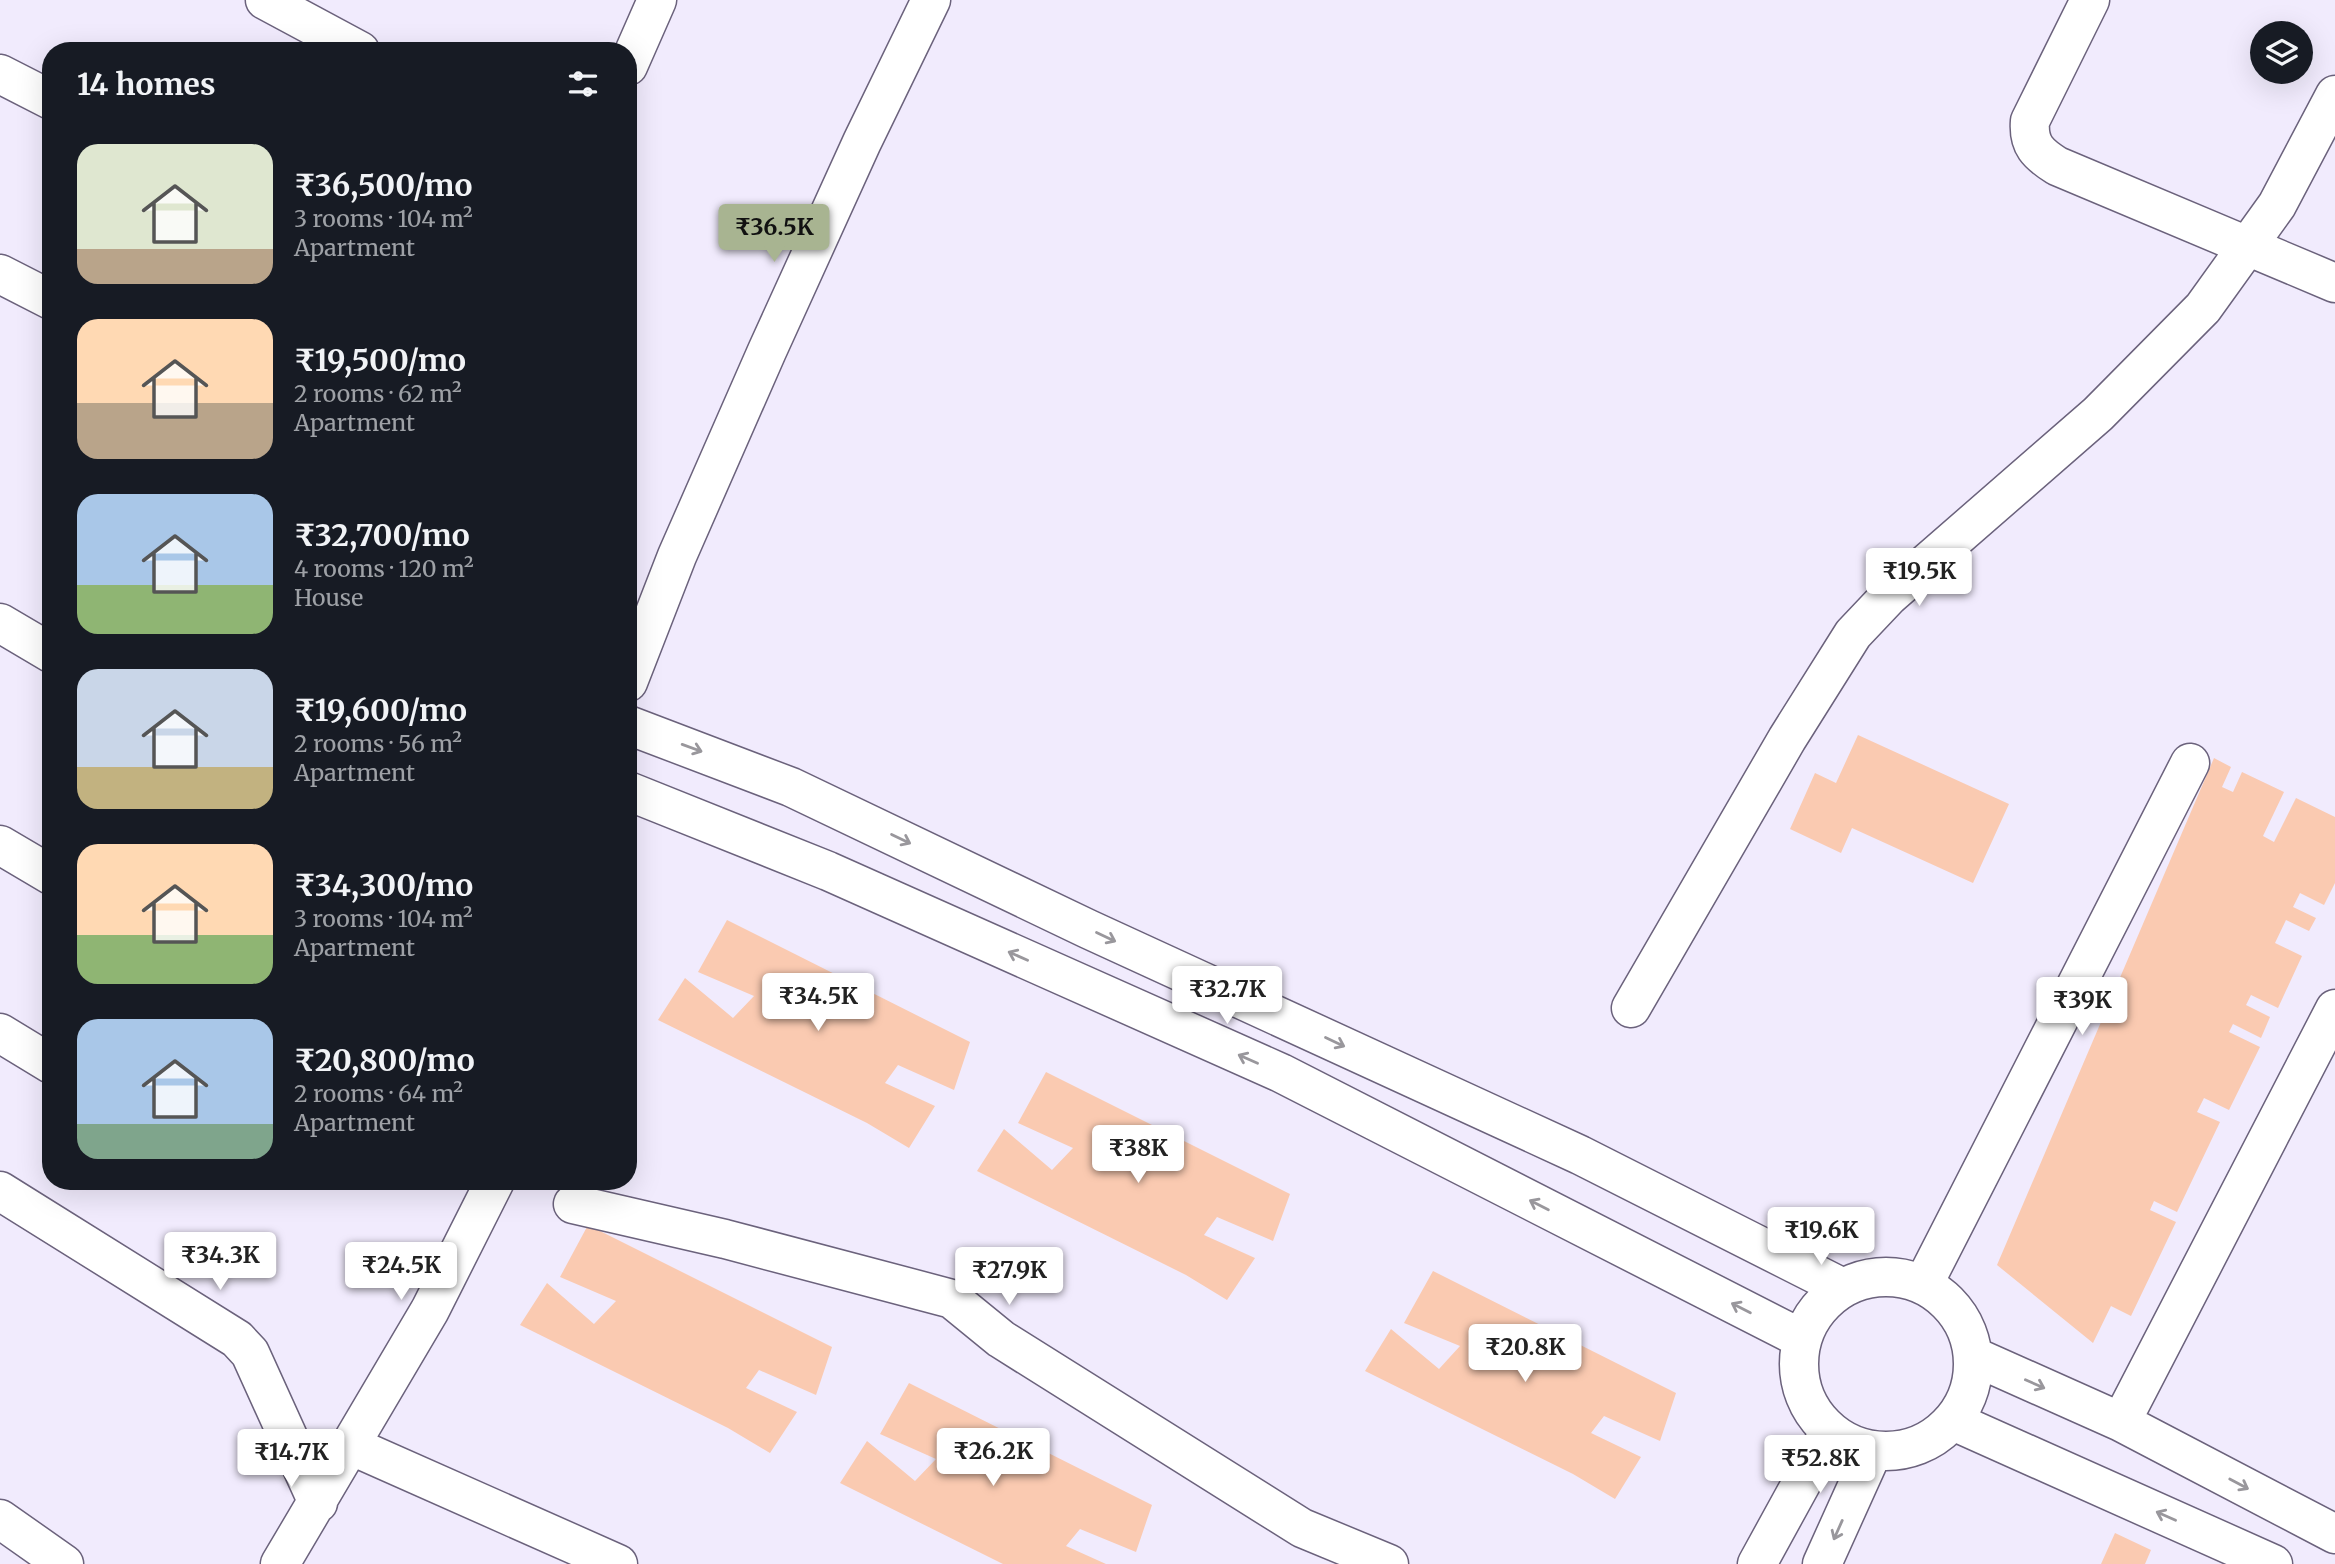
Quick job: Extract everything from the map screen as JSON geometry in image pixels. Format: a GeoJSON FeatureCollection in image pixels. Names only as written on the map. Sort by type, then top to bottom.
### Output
{"type":"FeatureCollection","features":[{"type":"Feature","properties":{"kind":"street"},"geometry":{"type":"LineString","coordinates":[[265,0],[343,42]]}},
{"type":"Feature","properties":{"kind":"street"},"geometry":{"type":"LineString","coordinates":[[637,46],[657,0]]}},
{"type":"Feature","properties":{"kind":"street"},"geometry":{"type":"LineString","coordinates":[[637,657],[677,556],[851,167],[931,0]]}},
{"type":"Feature","properties":{"kind":"street"},"geometry":{"type":"LineString","coordinates":[[2090,0],[2030,121],[2029,136],[2036,153],[2057,166],[2335,283]]}},
{"type":"Feature","properties":{"kind":"street"},"geometry":{"type":"LineString","coordinates":[[0,74],[42,95]]}},
{"type":"Feature","properties":{"kind":"street"},"geometry":{"type":"LineString","coordinates":[[1631,1007],[1793,729],[1869,614],[2108,404],[2203,308],[2277,205],[2335,95]]}},
{"type":"Feature","properties":{"kind":"street"},"geometry":{"type":"LineString","coordinates":[[0,274],[42,295]]}},
{"type":"Feature","properties":{"kind":"street"},"geometry":{"type":"LineString","coordinates":[[0,623],[42,648]]}},
{"type":"Feature","properties":{"kind":"street"},"geometry":{"type":"LineString","coordinates":[[637,728],[792,787],[1088,929],[1580,1154],[1843,1288]]}},
{"type":"Feature","properties":{"kind":"street"},"geometry":{"type":"LineString","coordinates":[[1923,1285],[2190,763]]}},
{"type":"Feature","properties":{"kind":"street"},"geometry":{"type":"LineString","coordinates":[[637,795],[828,871],[1281,1073],[1802,1339]]}},
{"type":"Feature","properties":{"kind":"street"},"geometry":{"type":"LineString","coordinates":[[0,845],[42,870]]}},
{"type":"Feature","properties":{"kind":"street"},"geometry":{"type":"LineString","coordinates":[[2121,1422],[2335,1009]]}},
{"type":"Feature","properties":{"kind":"street"},"geometry":{"type":"LineString","coordinates":[[0,1033],[42,1059]]}},
{"type":"Feature","properties":{"kind":"street"},"geometry":{"type":"LineString","coordinates":[[280,1564],[430,1310],[490,1190]]}},
{"type":"Feature","properties":{"kind":"street"},"geometry":{"type":"LineString","coordinates":[[0,1191],[237,1339],[250,1353],[318,1503]]}},
{"type":"Feature","properties":{"kind":"street"},"geometry":{"type":"LineString","coordinates":[[573,1205],[725,1239],[952,1299],[1001,1339],[1302,1528],[1389,1564]]}},
{"type":"Feature","properties":{"kind":"street"},"geometry":{"type":"LineString","coordinates":[[1883,1276],[1904,1278],[1923,1285],[1943,1298],[1958,1315],[1969,1336],[1973,1356],[1968,1392],[1953,1420],[1930,1439],[1903,1450],[1873,1451],[1850,1444],[1830,1431],[1813,1412],[1802,1389],[1799,1364],[1802,1339],[1811,1319],[1825,1301],[1862,1279],[1883,1276]]}},
{"type":"Feature","properties":{"kind":"street"},"geometry":{"type":"LineString","coordinates":[[1973,1356],[2121,1422],[2335,1534]]}},
{"type":"Feature","properties":{"kind":"street"},"geometry":{"type":"LineString","coordinates":[[1953,1420],[2273,1564]]}},
{"type":"Feature","properties":{"kind":"street"},"geometry":{"type":"LineString","coordinates":[[1757,1564],[1830,1431]]}},
{"type":"Feature","properties":{"kind":"street"},"geometry":{"type":"LineString","coordinates":[[352,1446],[618,1564]]}},
{"type":"Feature","properties":{"kind":"street"},"geometry":{"type":"LineString","coordinates":[[1822,1564],[1873,1451]]}},
{"type":"Feature","properties":{"kind":"street"},"geometry":{"type":"LineString","coordinates":[[0,1519],[64,1564]]}},
{"type":"Feature","properties":{"kind":"building"},"geometry":{"type":"Polygon","coordinates":[[[1858,735],[2009,804],[1973,883],[1852,828],[1841,853],[1790,829],[1815,773],[1836,783],[1858,735]]]}},
{"type":"Feature","properties":{"kind":"building"},"geometry":{"type":"Polygon","coordinates":[[[2214,758],[2231,767],[2222,787],[2233,792],[2242,772],[2284,792],[2263,836],[2274,842],[2296,798],[2335,817],[2335,883],[2324,905],[2300,893],[2293,907],[2316,918],[2309,931],[2286,920],[2275,943],[2302,956],[2278,1008],[2251,995],[2246,1005],[2270,1017],[2261,1038],[2233,1024],[2229,1032],[2260,1047],[2229,1110],[2204,1098],[2197,1112],[2220,1122],[2177,1212],[2154,1201],[2150,1210],[2176,1222],[2131,1316],[2111,1306],[2093,1343],[1997,1265],[2214,758]]]}},
{"type":"Feature","properties":{"kind":"building"},"geometry":{"type":"Polygon","coordinates":[[[727,920],[970,1042],[954,1090],[898,1065],[885,1083],[935,1106],[909,1148],[867,1123],[658,1020],[685,978],[733,1018],[754,996],[698,972],[727,920]]]}},
{"type":"Feature","properties":{"kind":"building"},"geometry":{"type":"Polygon","coordinates":[[[1046,1072],[1290,1194],[1273,1241],[1217,1217],[1204,1235],[1255,1258],[1227,1300],[1186,1275],[977,1171],[1004,1129],[1052,1170],[1073,1148],[1018,1123],[1046,1072]]]}},
{"type":"Feature","properties":{"kind":"building"},"geometry":{"type":"Polygon","coordinates":[[[588,1225],[832,1347],[816,1395],[759,1370],[746,1388],[797,1412],[770,1453],[728,1428],[520,1325],[547,1283],[594,1324],[616,1301],[560,1277],[588,1225]]]}},
{"type":"Feature","properties":{"kind":"building"},"geometry":{"type":"Polygon","coordinates":[[[1433,1271],[1676,1393],[1660,1441],[1604,1416],[1591,1433],[1641,1457],[1615,1499],[1573,1474],[1365,1371],[1391,1329],[1439,1369],[1460,1346],[1404,1323],[1433,1271]]]}},
{"type":"Feature","properties":{"kind":"building"},"geometry":{"type":"Polygon","coordinates":[[[909,1383],[1152,1505],[1136,1552],[1080,1529],[1066,1546],[1106,1564],[1003,1564],[840,1483],[867,1441],[915,1481],[936,1459],[880,1434],[909,1383]]]}},
{"type":"Feature","properties":{"kind":"building"},"geometry":{"type":"Polygon","coordinates":[[[2115,1533],[2151,1550],[2145,1564],[2101,1564],[2115,1533]]]}}]}
